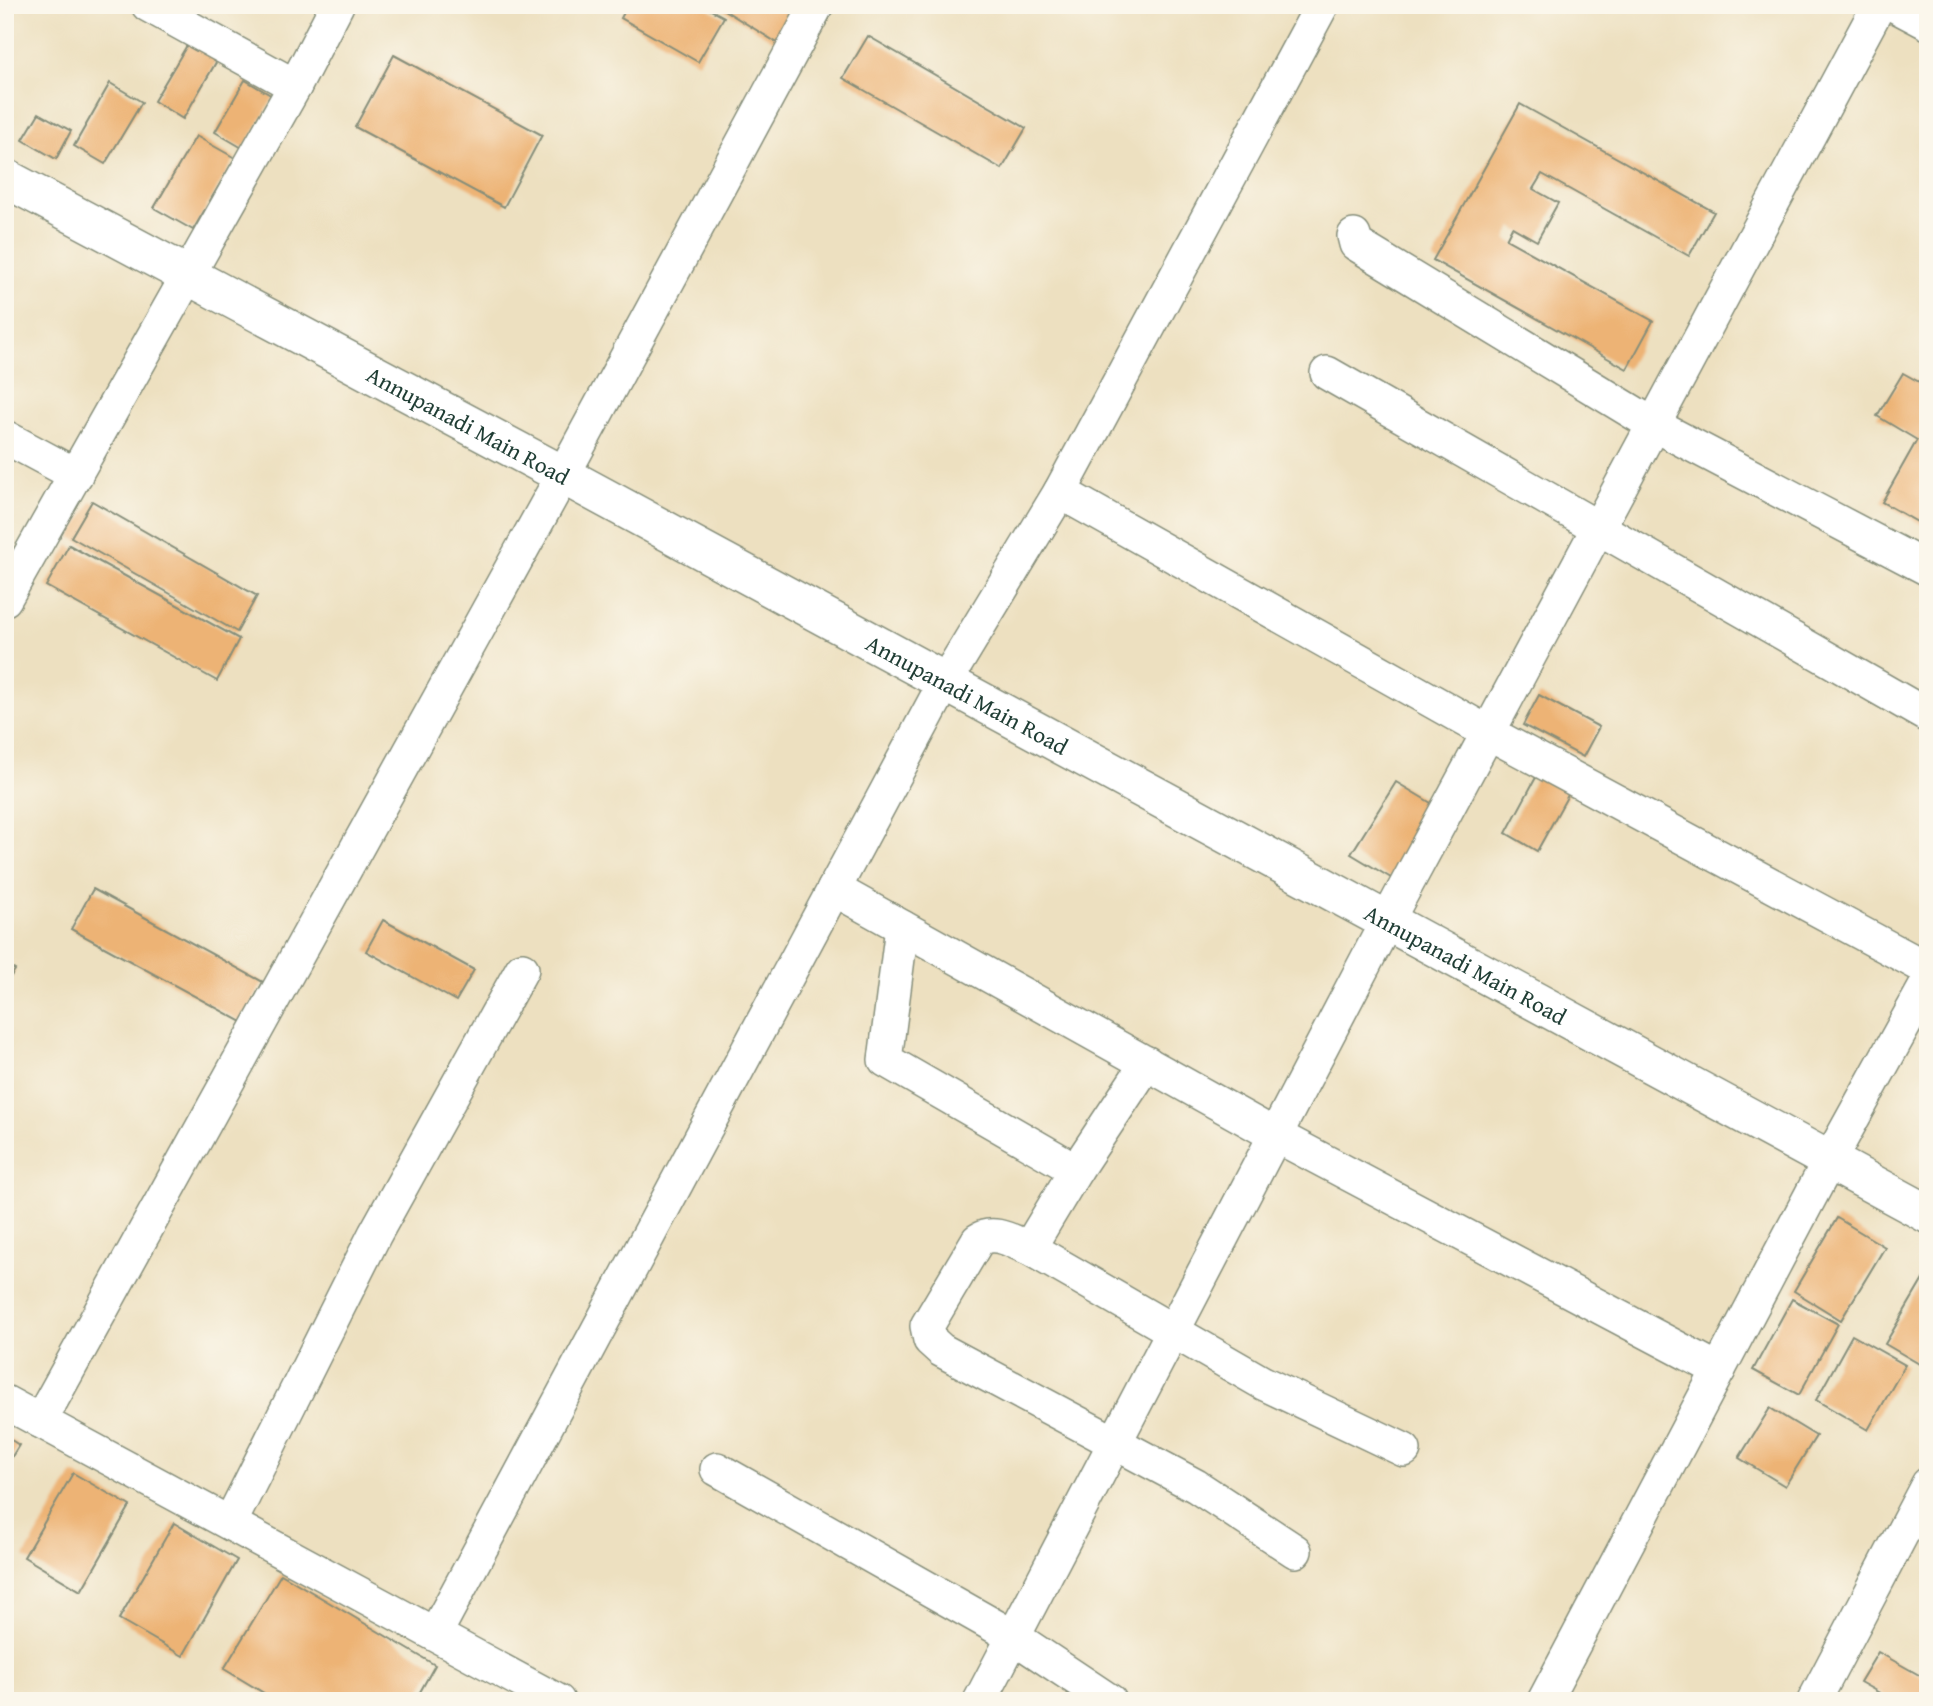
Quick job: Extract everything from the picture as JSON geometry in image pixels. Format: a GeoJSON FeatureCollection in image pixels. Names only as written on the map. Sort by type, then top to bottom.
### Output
{"type":"FeatureCollection","features":[{"type":"Feature","properties":{"kind":"street"},"geometry":{"type":"LineString","coordinates":[[148,5],[295,86]]}},
{"type":"Feature","properties":{"kind":"street"},"geometry":{"type":"LineString","coordinates":[[5,599],[295,86],[337,5]]}},
{"type":"Feature","properties":{"kind":"street"},"geometry":{"type":"LineString","coordinates":[[40,1421],[563,475],[817,5]]}},
{"type":"Feature","properties":{"kind":"street"},"geometry":{"type":"LineString","coordinates":[[435,1634],[945,682],[1060,492],[1322,5]]}},
{"type":"Feature","properties":{"kind":"street"},"geometry":{"type":"LineString","coordinates":[[979,1701],[1387,922],[1880,5]]}},
{"type":"Feature","properties":{"kind":"street"},"geometry":{"type":"LineString","coordinates":[[1894,5],[1928,23]]}},
{"type":"Feature","properties":{"kind":"street","name":"Annupanadi Main Road"},"geometry":{"type":"LineString","coordinates":[[5,178],[563,475],[1928,1214]]}},
{"type":"Feature","properties":{"kind":"street"},"geometry":{"type":"LineString","coordinates":[[1354,236],[1356,244],[1654,425],[1928,569]]}},
{"type":"Feature","properties":{"kind":"street"},"geometry":{"type":"LineString","coordinates":[[1328,373],[1928,716]]}},
{"type":"Feature","properties":{"kind":"street"},"geometry":{"type":"LineString","coordinates":[[5,437],[76,475]]}},
{"type":"Feature","properties":{"kind":"street"},"geometry":{"type":"LineString","coordinates":[[1060,492],[1489,733],[1928,969]]}},
{"type":"Feature","properties":{"kind":"street"},"geometry":{"type":"LineString","coordinates":[[834,889],[1275,1135],[1719,1370]]}},
{"type":"Feature","properties":{"kind":"street"},"geometry":{"type":"LineString","coordinates":[[902,927],[885,1060],[1076,1170]]}},
{"type":"Feature","properties":{"kind":"street"},"geometry":{"type":"LineString","coordinates":[[230,1523],[375,1234],[522,969]]}},
{"type":"Feature","properties":{"kind":"street"},"geometry":{"type":"LineString","coordinates":[[1544,1701],[1829,1161],[1928,982]]}},
{"type":"Feature","properties":{"kind":"street"},"geometry":{"type":"LineString","coordinates":[[1030,1248],[1076,1170],[1147,1063]]}},
{"type":"Feature","properties":{"kind":"street"},"geometry":{"type":"LineString","coordinates":[[1295,1551],[1196,1486],[941,1350],[930,1340],[927,1326],[978,1240],[986,1234],[997,1235],[1030,1248],[1263,1383],[1404,1450]]}},
{"type":"Feature","properties":{"kind":"street"},"geometry":{"type":"LineString","coordinates":[[5,1402],[558,1701]]}},
{"type":"Feature","properties":{"kind":"street"},"geometry":{"type":"LineString","coordinates":[[717,1469],[1014,1637],[1110,1701]]}},
{"type":"Feature","properties":{"kind":"street"},"geometry":{"type":"LineString","coordinates":[[1814,1701],[1928,1484]]}},
{"type":"Feature","properties":{"kind":"building"},"geometry":{"type":"Polygon","coordinates":[[[628,5],[702,5],[724,17],[698,62],[621,18],[628,5]]]}},
{"type":"Feature","properties":{"kind":"building"},"geometry":{"type":"Polygon","coordinates":[[[716,5],[803,5],[784,47],[716,5]]]}},
{"type":"Feature","properties":{"kind":"building"},"geometry":{"type":"Polygon","coordinates":[[[193,35],[222,52],[183,119],[154,101],[193,35]]]}},
{"type":"Feature","properties":{"kind":"building"},"geometry":{"type":"Polygon","coordinates":[[[868,36],[1026,128],[1002,169],[843,78],[868,36]]]}},
{"type":"Feature","properties":{"kind":"building"},"geometry":{"type":"Polygon","coordinates":[[[394,55],[542,135],[504,207],[355,127],[394,55]]]}},
{"type":"Feature","properties":{"kind":"building"},"geometry":{"type":"Polygon","coordinates":[[[245,80],[274,97],[244,149],[215,132],[245,80]]]}},
{"type":"Feature","properties":{"kind":"building"},"geometry":{"type":"Polygon","coordinates":[[[110,83],[142,102],[105,164],[74,146],[110,83]]]}},
{"type":"Feature","properties":{"kind":"building"},"geometry":{"type":"Polygon","coordinates":[[[1520,104],[1714,212],[1689,256],[1542,174],[1533,189],[1558,203],[1537,241],[1512,227],[1506,239],[1653,321],[1627,369],[1433,260],[1520,104]]]}},
{"type":"Feature","properties":{"kind":"building"},"geometry":{"type":"Polygon","coordinates":[[[39,113],[71,131],[56,159],[23,140],[39,113]]]}},
{"type":"Feature","properties":{"kind":"building"},"geometry":{"type":"Polygon","coordinates":[[[196,136],[235,158],[193,230],[154,208],[196,136]]]}},
{"type":"Feature","properties":{"kind":"building"},"geometry":{"type":"Polygon","coordinates":[[[1903,373],[1928,387],[1928,528],[1882,502],[1917,440],[1877,416],[1903,373]]]}},
{"type":"Feature","properties":{"kind":"building"},"geometry":{"type":"Polygon","coordinates":[[[92,501],[257,596],[237,632],[71,537],[92,501]]]}},
{"type":"Feature","properties":{"kind":"building"},"geometry":{"type":"Polygon","coordinates":[[[69,545],[239,639],[217,681],[46,586],[69,545]]]}},
{"type":"Feature","properties":{"kind":"building"},"geometry":{"type":"Polygon","coordinates":[[[1539,695],[1599,727],[1583,757],[1523,725],[1539,695]]]}},
{"type":"Feature","properties":{"kind":"building"},"geometry":{"type":"Polygon","coordinates":[[[1541,768],[1573,786],[1537,851],[1506,833],[1541,768]]]}},
{"type":"Feature","properties":{"kind":"building"},"geometry":{"type":"Polygon","coordinates":[[[1396,782],[1441,809],[1396,881],[1351,854],[1396,782]]]}},
{"type":"Feature","properties":{"kind":"building"},"geometry":{"type":"Polygon","coordinates":[[[93,889],[263,982],[242,1022],[71,929],[93,889]]]}},
{"type":"Feature","properties":{"kind":"building"},"geometry":{"type":"Polygon","coordinates":[[[383,920],[474,970],[456,1001],[366,951],[383,920]]]}},
{"type":"Feature","properties":{"kind":"building"},"geometry":{"type":"Polygon","coordinates":[[[5,964],[15,970],[5,985],[5,964]]]}},
{"type":"Feature","properties":{"kind":"building"},"geometry":{"type":"Polygon","coordinates":[[[1837,1218],[1885,1247],[1841,1320],[1794,1291],[1837,1218]]]}},
{"type":"Feature","properties":{"kind":"building"},"geometry":{"type":"Polygon","coordinates":[[[1928,1271],[1928,1369],[1885,1344],[1928,1271]]]}},
{"type":"Feature","properties":{"kind":"building"},"geometry":{"type":"Polygon","coordinates":[[[1792,1299],[1838,1324],[1799,1395],[1753,1370],[1792,1299]]]}},
{"type":"Feature","properties":{"kind":"building"},"geometry":{"type":"Polygon","coordinates":[[[1852,1335],[1905,1365],[1868,1430],[1816,1400],[1852,1335]]]}},
{"type":"Feature","properties":{"kind":"building"},"geometry":{"type":"Polygon","coordinates":[[[1770,1408],[1816,1436],[1785,1486],[1739,1458],[1770,1408]]]}},
{"type":"Feature","properties":{"kind":"building"},"geometry":{"type":"Polygon","coordinates":[[[5,1436],[19,1445],[5,1468],[5,1436]]]}},
{"type":"Feature","properties":{"kind":"building"},"geometry":{"type":"Polygon","coordinates":[[[73,1473],[130,1506],[81,1591],[24,1557],[73,1473]]]}},
{"type":"Feature","properties":{"kind":"building"},"geometry":{"type":"Polygon","coordinates":[[[174,1523],[237,1560],[183,1656],[119,1619],[174,1523]]]}},
{"type":"Feature","properties":{"kind":"building"},"geometry":{"type":"Polygon","coordinates":[[[281,1574],[435,1665],[415,1701],[277,1701],[224,1669],[281,1574]]]}},
{"type":"Feature","properties":{"kind":"building"},"geometry":{"type":"Polygon","coordinates":[[[1878,1652],[1928,1680],[1928,1701],[1894,1701],[1860,1682],[1878,1652]]]}}]}
